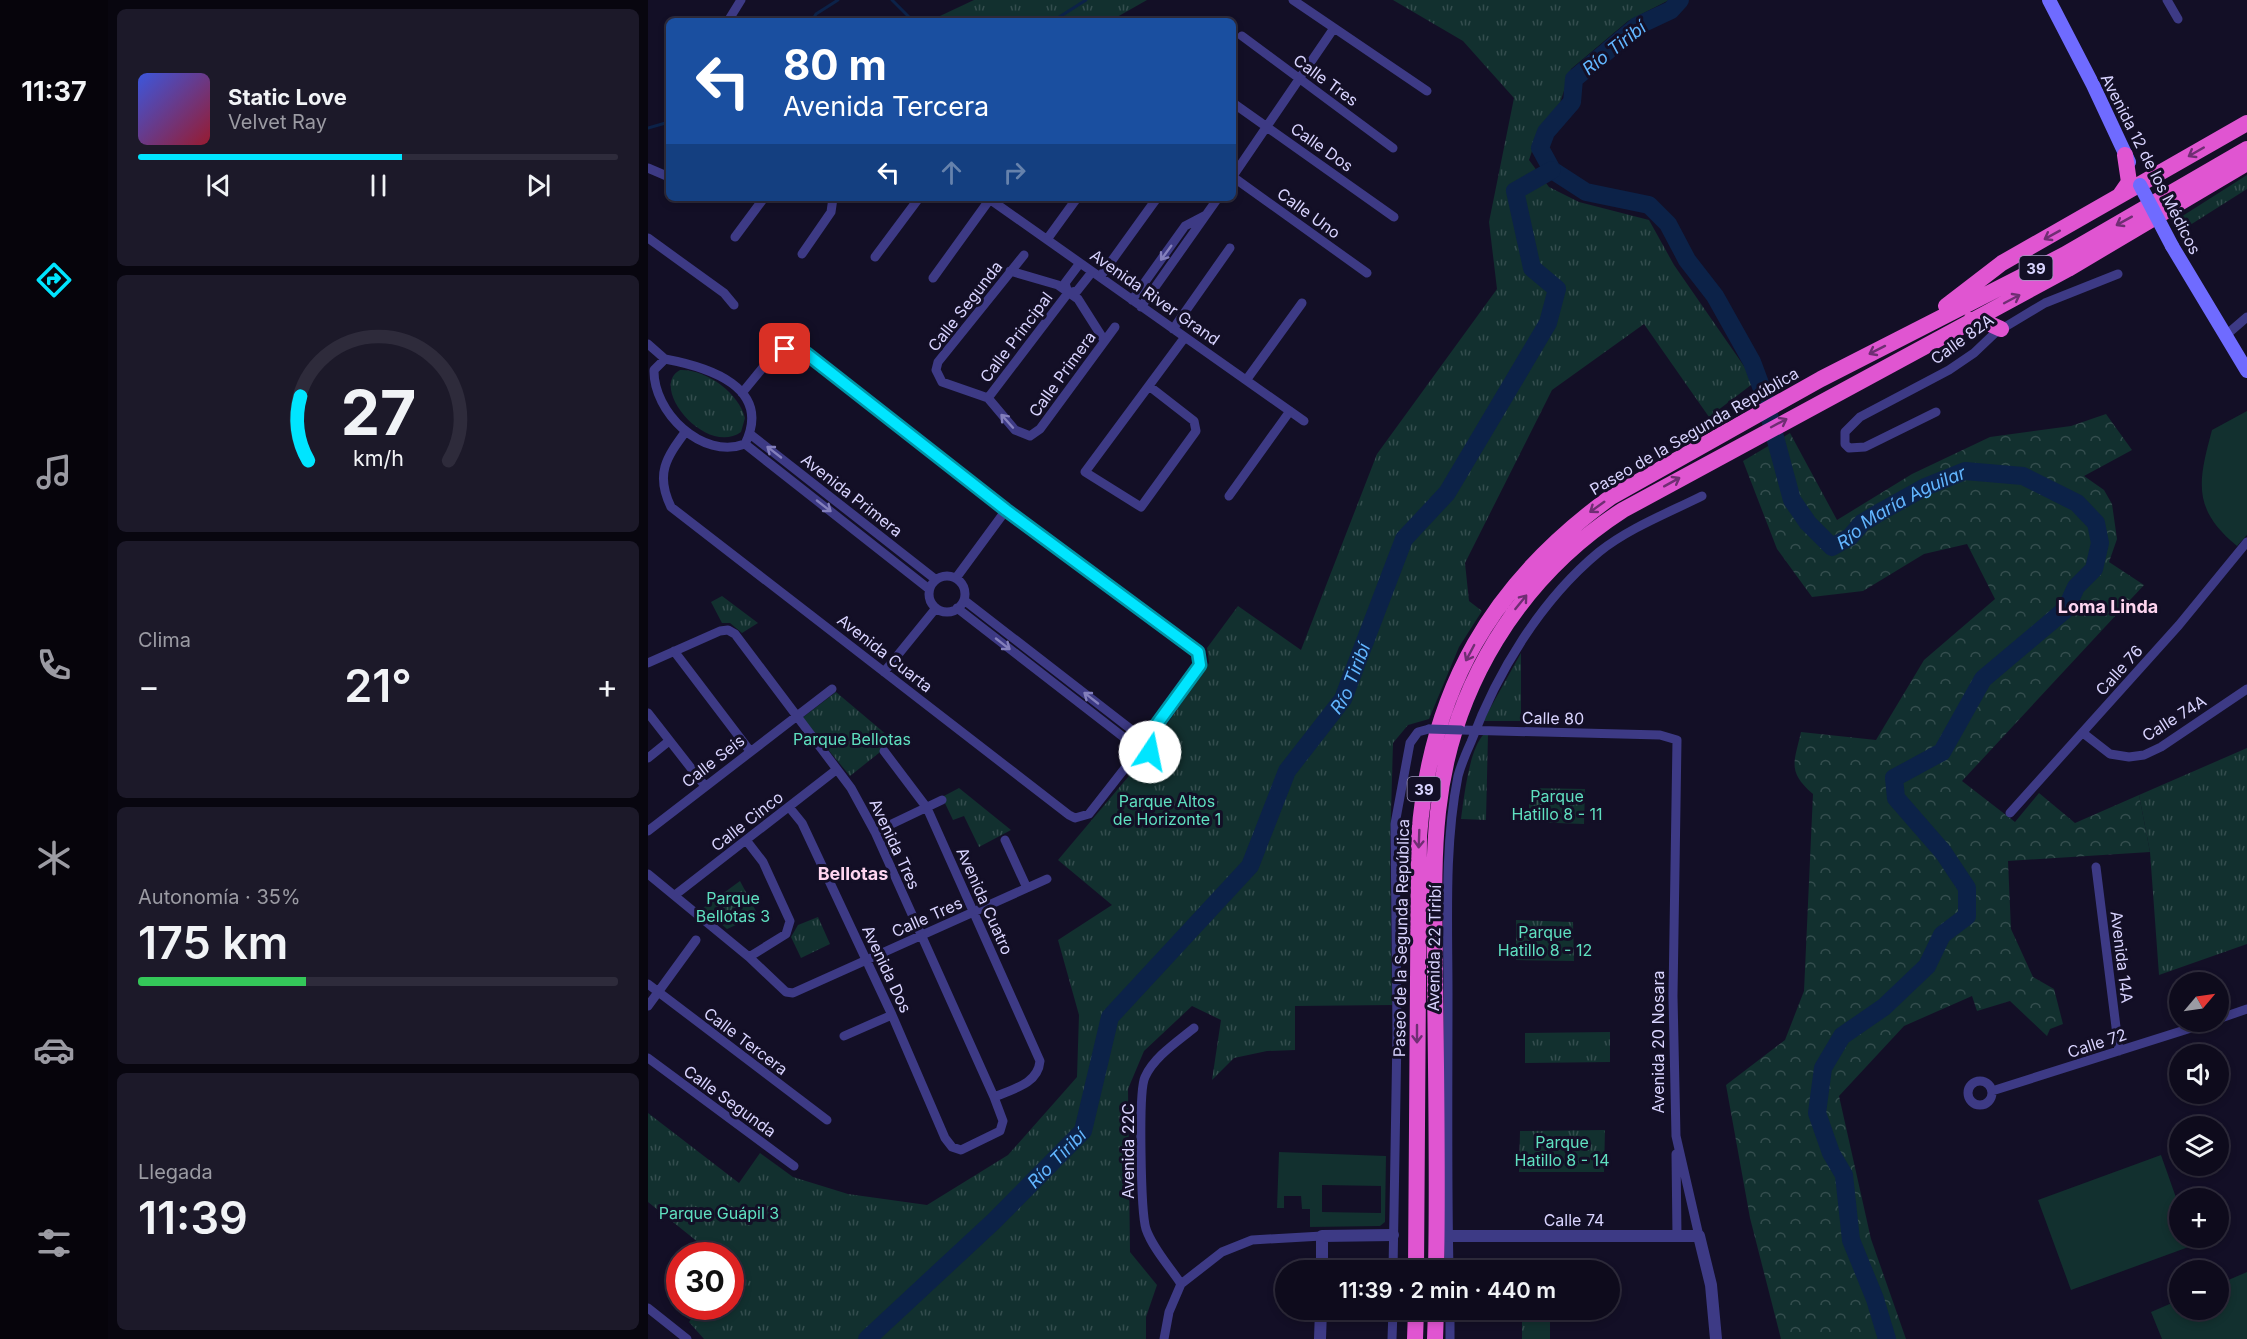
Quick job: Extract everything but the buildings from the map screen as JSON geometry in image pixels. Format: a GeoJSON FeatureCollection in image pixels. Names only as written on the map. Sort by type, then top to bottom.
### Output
{"type":"FeatureCollection","features":[{"type":"Feature","properties":{"kind":"highway"},"geometry":{"type":"LineString","coordinates":[[1914,331],[2002,263],[2247,123]]}},
{"type":"Feature","properties":{"kind":"highway","name":"Paseo de la Segunda República"},"geometry":{"type":"LineString","coordinates":[[1416,1260],[1419,837],[1424,782],[1444,706],[1483,630],[1512,590],[1548,550],[1584,517],[1611,497],[1821,379],[2064,255],[2247,149]]}},
{"type":"Feature","properties":{"kind":"highway"},"geometry":{"type":"LineString","coordinates":[[2115,199],[2129,182],[2126,154]]}},
{"type":"Feature","properties":{"kind":"highway","name":"Paseo de la Segunda República"},"geometry":{"type":"LineString","coordinates":[[1436,1260],[1435,850],[1447,757],[1460,711],[1503,626],[1568,549],[1623,510],[2078,263],[2247,163]]}},
{"type":"Feature","properties":{"kind":"highway"},"geometry":{"type":"LineString","coordinates":[[1971,320],[2001,329]]}},
{"type":"Feature","properties":{"kind":"highway"},"geometry":{"type":"LineString","coordinates":[[1437,1250],[1442,1238],[1448,1236]]}},
{"type":"Feature","properties":{"kind":"highway"},"geometry":{"type":"LineString","coordinates":[[1415,1339],[1416,1320]]}},
{"type":"Feature","properties":{"kind":"highway"},"geometry":{"type":"LineString","coordinates":[[1435,1339],[1436,1320]]}},
{"type":"Feature","properties":{"kind":"main road","name":"Avenida 12 de los Médicos"},"geometry":{"type":"LineString","coordinates":[[2049,0],[2172,246],[2247,371]]}},
{"type":"Feature","properties":{"kind":"street"},"geometry":{"type":"LineString","coordinates":[[731,18],[741,0]]}},
{"type":"Feature","properties":{"kind":"street"},"geometry":{"type":"LineString","coordinates":[[1293,0],[1427,91]]}},
{"type":"Feature","properties":{"kind":"street"},"geometry":{"type":"LineString","coordinates":[[2167,0],[2178,19]]}},
{"type":"Feature","properties":{"kind":"street"},"geometry":{"type":"LineString","coordinates":[[1236,172],[1334,28]]}},
{"type":"Feature","properties":{"kind":"street","name":"Calle Tres"},"geometry":{"type":"LineString","coordinates":[[1242,36],[1393,148]]}},
{"type":"Feature","properties":{"kind":"street","name":"Calle Dos"},"geometry":{"type":"LineString","coordinates":[[1236,105],[1394,217]]}},
{"type":"Feature","properties":{"kind":"street"},"geometry":{"type":"LineString","coordinates":[[648,168],[666,176]]}},
{"type":"Feature","properties":{"kind":"street","name":"Calle Uno"},"geometry":{"type":"LineString","coordinates":[[1236,179],[1367,273]]}},
{"type":"Feature","properties":{"kind":"street"},"geometry":{"type":"LineString","coordinates":[[735,237],[762,201]]}},
{"type":"Feature","properties":{"kind":"street"},"geometry":{"type":"LineString","coordinates":[[802,254],[831,212],[833,201]]}},
{"type":"Feature","properties":{"kind":"street"},"geometry":{"type":"LineString","coordinates":[[875,257],[917,201]]}},
{"type":"Feature","properties":{"kind":"street"},"geometry":{"type":"LineString","coordinates":[[933,278],[987,201]]}},
{"type":"Feature","properties":{"kind":"street"},"geometry":{"type":"LineString","coordinates":[[1048,238],[1075,201]]}},
{"type":"Feature","properties":{"kind":"street","name":"Calle Principal"},"geometry":{"type":"LineString","coordinates":[[988,398],[1068,293],[1077,291],[1096,274],[1154,201]]}},
{"type":"Feature","properties":{"kind":"street"},"geometry":{"type":"LineString","coordinates":[[1142,307],[1216,201]]}},
{"type":"Feature","properties":{"kind":"street","name":"Avenida River Grand"},"geometry":{"type":"LineString","coordinates":[[1006,202],[1080,263],[1247,379],[1304,422]]}},
{"type":"Feature","properties":{"kind":"street"},"geometry":{"type":"LineString","coordinates":[[1132,300],[1185,226],[1208,214]]}},
{"type":"Feature","properties":{"kind":"street"},"geometry":{"type":"LineString","coordinates":[[648,238],[724,293],[734,305]]}},
{"type":"Feature","properties":{"kind":"street"},"geometry":{"type":"LineString","coordinates":[[1173,329],[1230,248]]}},
{"type":"Feature","properties":{"kind":"street","name":"Calle Segunda"},"geometry":{"type":"LineString","coordinates":[[988,398],[947,386],[938,377],[936,370],[938,362],[1024,255]]}},
{"type":"Feature","properties":{"kind":"street","name":"Calle Principal"},"geometry":{"type":"LineString","coordinates":[[1068,293],[1065,283],[1080,263]]}},
{"type":"Feature","properties":{"kind":"street"},"geometry":{"type":"LineString","coordinates":[[1010,271],[1058,285],[1078,299],[1104,340]]}},
{"type":"Feature","properties":{"kind":"street","name":"Calle 82A"},"geometry":{"type":"LineString","coordinates":[[1935,412],[1864,447],[1849,448],[1844,438],[1845,432],[1860,417],[1949,370],[1974,354],[2001,329],[2045,303],[2118,274]]}},
{"type":"Feature","properties":{"kind":"street"},"geometry":{"type":"LineString","coordinates":[[1247,379],[1302,303]]}},
{"type":"Feature","properties":{"kind":"street"},"geometry":{"type":"LineString","coordinates":[[2225,336],[2247,318]]}},
{"type":"Feature","properties":{"kind":"street","name":"Calle Primera"},"geometry":{"type":"LineString","coordinates":[[988,398],[1015,430],[1030,436],[1040,429],[1115,327]]}},
{"type":"Feature","properties":{"kind":"street"},"geometry":{"type":"LineString","coordinates":[[1149,386],[1194,421],[1196,431],[1141,507],[1085,472],[1185,337]]}},
{"type":"Feature","properties":{"kind":"street"},"geometry":{"type":"LineString","coordinates":[[648,344],[665,359],[705,369],[729,382],[742,393],[753,411],[750,434],[745,444],[718,446],[686,431],[664,405],[648,369]]}},
{"type":"Feature","properties":{"kind":"street"},"geometry":{"type":"LineString","coordinates":[[742,393],[774,354],[795,348],[807,354],[1006,510],[1198,652],[1200,665],[1149,735]]}},
{"type":"Feature","properties":{"kind":"street"},"geometry":{"type":"LineString","coordinates":[[653,378],[654,370],[665,359]]}},
{"type":"Feature","properties":{"kind":"street"},"geometry":{"type":"LineString","coordinates":[[1229,496],[1290,411]]}},
{"type":"Feature","properties":{"kind":"street","name":"Avenida Cuarta"},"geometry":{"type":"LineString","coordinates":[[686,431],[668,456],[663,474],[664,493],[671,507],[1075,818],[1089,814],[1136,753]]}},
{"type":"Feature","properties":{"kind":"street","name":"Avenida Primera"},"geometry":{"type":"LineString","coordinates":[[750,434],[935,579]]}},
{"type":"Feature","properties":{"kind":"street","name":"Avenida Primera"},"geometry":{"type":"LineString","coordinates":[[745,444],[929,588]]}},
{"type":"Feature","properties":{"kind":"street","name":"Avenida 22 Tiribí"},"geometry":{"type":"LineString","coordinates":[[1449,1260],[1451,821],[1458,774],[1486,701],[1523,641],[1551,603],[1599,552],[1628,533],[1702,496]]}},
{"type":"Feature","properties":{"kind":"street"},"geometry":{"type":"LineString","coordinates":[[956,578],[1006,510]]}},
{"type":"Feature","properties":{"kind":"street","name":"Calle 76"},"geometry":{"type":"LineString","coordinates":[[2010,813],[2243,555],[2247,542]]}},
{"type":"Feature","properties":{"kind":"street"},"geometry":{"type":"LineString","coordinates":[[942,576],[956,578],[964,592],[964,600],[957,608],[943,611],[936,608],[929,596],[929,588],[935,579],[942,576]]}},
{"type":"Feature","properties":{"kind":"street"},"geometry":{"type":"LineString","coordinates":[[964,600],[1137,734],[1149,735]]}},
{"type":"Feature","properties":{"kind":"street"},"geometry":{"type":"LineString","coordinates":[[884,672],[936,608]]}},
{"type":"Feature","properties":{"kind":"street"},"geometry":{"type":"LineString","coordinates":[[957,608],[1131,743],[1136,753],[1143,756],[1152,749],[1153,742],[1149,735]]}},
{"type":"Feature","properties":{"kind":"street","name":"Avenida Tres"},"geometry":{"type":"LineString","coordinates":[[674,651],[704,637],[728,630],[735,634],[851,788],[875,832],[994,1097]]}},
{"type":"Feature","properties":{"kind":"street"},"geometry":{"type":"LineString","coordinates":[[648,663],[674,651],[750,751]]}},
{"type":"Feature","properties":{"kind":"street","name":"Calle Seis"},"geometry":{"type":"LineString","coordinates":[[648,831],[832,689]]}},
{"type":"Feature","properties":{"kind":"street","name":"Calle 74A"},"geometry":{"type":"LineString","coordinates":[[2083,733],[2110,754],[2129,757],[2144,755],[2161,747],[2247,689]]}},
{"type":"Feature","properties":{"kind":"street"},"geometry":{"type":"LineString","coordinates":[[648,713],[705,786]]}},
{"type":"Feature","properties":{"kind":"street","name":"Calle 80"},"geometry":{"type":"LineString","coordinates":[[1394,1235],[1397,1034],[1395,824],[1410,743],[1418,732],[1428,729],[1660,735],[1677,740]]}},
{"type":"Feature","properties":{"kind":"street"},"geometry":{"type":"LineString","coordinates":[[1131,743],[1137,734]]}},
{"type":"Feature","properties":{"kind":"street","name":"Avenida 20 Nosara"},"geometry":{"type":"LineString","coordinates":[[1677,740],[1673,996],[1676,1136],[1711,1286],[1716,1339]]}},
{"type":"Feature","properties":{"kind":"street"},"geometry":{"type":"LineString","coordinates":[[648,758],[669,741]]}},
{"type":"Feature","properties":{"kind":"street","name":"Avenida Cuatro"},"geometry":{"type":"LineString","coordinates":[[884,751],[927,808],[1040,1061],[1039,1071],[1031,1081],[994,1097]]}},
{"type":"Feature","properties":{"kind":"street","name":"Calle Cinco"},"geometry":{"type":"LineString","coordinates":[[675,895],[836,770]]}},
{"type":"Feature","properties":{"kind":"street"},"geometry":{"type":"LineString","coordinates":[[875,832],[942,800]]}},
{"type":"Feature","properties":{"kind":"street","name":"Avenida Dos"},"geometry":{"type":"LineString","coordinates":[[789,807],[802,824],[892,1015],[945,1138],[952,1147],[961,1150],[1000,1131],[1003,1121],[994,1097]]}},
{"type":"Feature","properties":{"kind":"street"},"geometry":{"type":"LineString","coordinates":[[648,874],[749,957],[786,934],[790,929],[790,921],[763,862],[746,840]]}},
{"type":"Feature","properties":{"kind":"street"},"geometry":{"type":"LineString","coordinates":[[1005,840],[1027,888]]}},
{"type":"Feature","properties":{"kind":"street","name":"Avenida 14A"},"geometry":{"type":"LineString","coordinates":[[2096,867],[2119,1051]]}},
{"type":"Feature","properties":{"kind":"street","name":"Calle Tres"},"geometry":{"type":"LineString","coordinates":[[749,957],[786,992],[802,990],[1047,879]]}},
{"type":"Feature","properties":{"kind":"street"},"geometry":{"type":"LineString","coordinates":[[648,1006],[696,940]]}},
{"type":"Feature","properties":{"kind":"street","name":"Calle Tercera"},"geometry":{"type":"LineString","coordinates":[[648,984],[827,1120]]}},
{"type":"Feature","properties":{"kind":"street"},"geometry":{"type":"LineString","coordinates":[[2229,1015],[2247,1009]]}},
{"type":"Feature","properties":{"kind":"street"},"geometry":{"type":"LineString","coordinates":[[844,1036],[892,1015]]}},
{"type":"Feature","properties":{"kind":"street","name":"Avenida 22C"},"geometry":{"type":"LineString","coordinates":[[1181,1284],[1146,1229],[1143,1210],[1142,1109],[1144,1078],[1160,1057],[1194,1028]]}},
{"type":"Feature","properties":{"kind":"street","name":"Calle 72"},"geometry":{"type":"LineString","coordinates":[[1992,1091],[2179,1032]]}},
{"type":"Feature","properties":{"kind":"street","name":"Calle Segunda"},"geometry":{"type":"LineString","coordinates":[[648,1058],[794,1166]]}},
{"type":"Feature","properties":{"kind":"street"},"geometry":{"type":"LineString","coordinates":[[1676,1136],[1677,1236]]}},
{"type":"Feature","properties":{"kind":"street"},"geometry":{"type":"LineString","coordinates":[[1164,1339],[1170,1312],[1181,1284],[1222,1252],[1252,1239],[1394,1235],[1393,1260]]}},
{"type":"Feature","properties":{"kind":"street"},"geometry":{"type":"LineString","coordinates":[[1322,1236],[1322,1260]]}},
{"type":"Feature","properties":{"kind":"street","name":"Calle 74"},"geometry":{"type":"LineString","coordinates":[[1448,1236],[1699,1236]]}},
{"type":"Feature","properties":{"kind":"street"},"geometry":{"type":"LineString","coordinates":[[648,1308],[687,1339]]}},
{"type":"Feature","properties":{"kind":"street"},"geometry":{"type":"LineString","coordinates":[[1320,1339],[1321,1320]]}},
{"type":"Feature","properties":{"kind":"street"},"geometry":{"type":"LineString","coordinates":[[1392,1339],[1393,1320]]}},
{"type":"Feature","properties":{"kind":"street"},"geometry":{"type":"LineString","coordinates":[[1450,1320],[1450,1339]]}},
{"type":"Feature","properties":{"kind":"green space"},"geometry":{"type":"Polygon","coordinates":[[[974,0],[1147,0],[1115,18],[944,18],[940,16],[974,0]]]}},
{"type":"Feature","properties":{"kind":"green space"},"geometry":{"type":"Polygon","coordinates":[[[1393,0],[1669,0],[1628,21],[1571,69],[1560,103],[1538,133],[1529,160],[1549,187],[1579,202],[1649,220],[1674,265],[1755,382],[1709,417],[1644,324],[1552,390],[1465,563],[1469,601],[1482,611],[1459,647],[1429,719],[1408,725],[1393,743],[1390,849],[1392,1005],[1295,1006],[1295,1050],[1267,1051],[1234,1058],[1212,1080],[1221,1020],[1192,1006],[1144,1051],[1128,1089],[1130,1252],[1157,1285],[1146,1317],[1146,1339],[704,1339],[689,1322],[690,1320],[744,1320],[744,1242],[698,1242],[648,1202],[648,1113],[739,1183],[760,1153],[793,1177],[848,1194],[927,1205],[1008,1155],[1077,1077],[1079,1015],[1058,940],[1112,905],[1058,860],[1139,764],[1152,762],[1164,752],[1163,730],[1209,663],[1207,648],[1238,606],[1301,650],[1377,454],[1497,289],[1489,222],[1514,98],[1463,41],[1393,0]]]}},
{"type":"Feature","properties":{"kind":"green space"},"geometry":{"type":"Polygon","coordinates":[[[2247,175],[2247,189],[2179,232],[2173,222],[2247,175]]]}},
{"type":"Feature","properties":{"kind":"green space"},"geometry":{"type":"Polygon","coordinates":[[[680,370],[710,378],[729,392],[742,409],[745,418],[741,432],[727,437],[712,435],[698,428],[685,417],[676,404],[671,390],[672,379],[680,370]]]}},
{"type":"Feature","properties":{"kind":"green space"},"geometry":{"type":"Polygon","coordinates":[[[2247,411],[2247,535],[2237,546],[2222,533],[2212,520],[2202,494],[2202,480],[2212,430],[2247,411]]]}},
{"type":"Feature","properties":{"kind":"green space"},"geometry":{"type":"Polygon","coordinates":[[[2106,414],[2132,450],[2084,476],[2104,490],[2112,504],[2117,539],[2109,562],[2144,585],[1962,781],[2015,822],[2039,793],[2075,823],[2139,795],[2150,852],[2008,861],[2011,929],[2033,977],[2054,989],[2063,1024],[2050,1029],[2047,1036],[2010,1001],[1977,1011],[1972,996],[1904,1026],[1839,1096],[1871,1239],[1906,1339],[1781,1339],[1750,1218],[1726,1085],[1785,1040],[1804,991],[1813,794],[1799,779],[1796,772],[1795,759],[1801,732],[1876,740],[1924,660],[1995,599],[1967,544],[1924,554],[1863,591],[1812,597],[1777,549],[1743,461],[1790,433],[1837,520],[1912,474],[1990,437],[2071,426],[2106,414]]]}},
{"type":"Feature","properties":{"kind":"green space"},"geometry":{"type":"Polygon","coordinates":[[[722,596],[758,623],[742,633],[730,623],[722,623],[711,602],[722,596]]]}},
{"type":"Feature","properties":{"kind":"green space"},"geometry":{"type":"Polygon","coordinates":[[[1521,653],[1521,721],[1483,721],[1521,653]]]}},
{"type":"Feature","properties":{"kind":"green space","name":"Parque Bellotas"},"geometry":{"type":"Polygon","coordinates":[[[836,692],[894,741],[850,776],[802,718],[836,692]]]}},
{"type":"Feature","properties":{"kind":"green space"},"geometry":{"type":"Polygon","coordinates":[[[1484,734],[1488,734],[1486,820],[1461,819],[1471,762],[1474,751],[1484,734]]]}},
{"type":"Feature","properties":{"kind":"green space"},"geometry":{"type":"Polygon","coordinates":[[[2247,748],[2247,944],[2159,975],[2150,852],[2139,795],[2247,748]]]}},
{"type":"Feature","properties":{"kind":"green space"},"geometry":{"type":"Polygon","coordinates":[[[959,788],[1011,830],[979,847],[964,816],[953,820],[942,797],[959,788]]]}},
{"type":"Feature","properties":{"kind":"green space","name":"Parque Hatillo 8 - 11"},"geometry":{"type":"Polygon","coordinates":[[[1529,788],[1585,789],[1584,824],[1529,822],[1529,788]]]}},
{"type":"Feature","properties":{"kind":"green space","name":"Parque Bellotas 3"},"geometry":{"type":"Polygon","coordinates":[[[740,881],[758,915],[727,929],[703,908],[740,881]]]}},
{"type":"Feature","properties":{"kind":"green space"},"geometry":{"type":"Polygon","coordinates":[[[818,917],[830,944],[801,958],[791,937],[798,925],[818,917]]]}},
{"type":"Feature","properties":{"kind":"green space","name":"Parque Hatillo 8 - 12"},"geometry":{"type":"Polygon","coordinates":[[[1516,920],[1573,922],[1574,961],[1516,960],[1516,920]]]}},
{"type":"Feature","properties":{"kind":"green space"},"geometry":{"type":"Polygon","coordinates":[[[1610,1032],[1610,1062],[1525,1063],[1525,1033],[1610,1032]]]}},
{"type":"Feature","properties":{"kind":"green space","name":"Parque Hatillo 8 - 14"},"geometry":{"type":"Polygon","coordinates":[[[1605,1130],[1604,1172],[1519,1172],[1520,1131],[1605,1130]]]}},
{"type":"Feature","properties":{"kind":"green space"},"geometry":{"type":"Polygon","coordinates":[[[1279,1152],[1386,1156],[1385,1222],[1380,1226],[1310,1227],[1310,1209],[1302,1209],[1301,1196],[1284,1196],[1284,1208],[1277,1208],[1279,1152]],[[1322,1185],[1322,1212],[1381,1213],[1381,1186],[1322,1185]]]}},
{"type":"Feature","properties":{"kind":"green space"},"geometry":{"type":"Polygon","coordinates":[[[2161,1155],[2173,1188],[2169,1188],[2169,1248],[2186,1248],[2071,1290],[2038,1200],[2161,1155]]]}},
{"type":"Feature","properties":{"kind":"green space"},"geometry":{"type":"Polygon","coordinates":[[[2247,1272],[2247,1339],[2162,1339],[2151,1312],[2169,1304],[2169,1320],[2229,1320],[2229,1280],[2247,1272]]]}},
{"type":"Feature","properties":{"kind":"green space"},"geometry":{"type":"Polygon","coordinates":[[[1522,1320],[1550,1320],[1550,1339],[1522,1339],[1522,1320]]]}},
{"type":"Feature","properties":{"kind":"waterway"},"geometry":{"type":"LineString","coordinates":[[814,18],[816,14],[838,0]]}},
{"type":"Feature","properties":{"kind":"waterway"},"geometry":{"type":"LineString","coordinates":[[892,0],[910,18]]}},
{"type":"Feature","properties":{"kind":"waterway"},"geometry":{"type":"LineString","coordinates":[[1058,18],[1086,0]]}},
{"type":"Feature","properties":{"kind":"waterway","name":"Río María Aguilar"},"geometry":{"type":"LineString","coordinates":[[1680,0],[1671,10],[1637,26],[1574,79],[1572,102],[1546,132],[1540,148],[1552,170],[1586,192],[1649,205],[1668,224],[1687,260],[1715,296],[1752,362],[1762,389],[1792,500],[1808,523],[1832,547],[1850,537],[1862,523],[1882,511],[1925,487],[1965,471],[2023,476],[2077,503],[2096,523],[2100,543],[2094,569],[2076,587],[2066,609],[1983,679],[1942,752],[1894,778],[1896,798],[1943,852],[1967,888],[1967,916],[1942,935],[1927,966],[1884,1007],[1842,1036],[1823,1068],[1817,1113],[1831,1153],[1844,1175],[1851,1240],[1875,1299],[1887,1339]]}},
{"type":"Feature","properties":{"kind":"waterway"},"geometry":{"type":"LineString","coordinates":[[648,128],[666,123]]}},
{"type":"Feature","properties":{"kind":"waterway","name":"Río Tiribí"},"geometry":{"type":"LineString","coordinates":[[867,1339],[994,1221],[1083,1131],[1110,1017],[1250,866],[1287,771],[1343,699],[1404,539],[1447,493],[1548,323],[1557,289],[1532,268],[1515,191],[1552,170]]}},
{"type":"Feature","properties":{"kind":"district","name":"Loma Linda"},"geometry":{"type":"Point","coordinates":[2108,606]}},
{"type":"Feature","properties":{"kind":"district","name":"Bellotas"},"geometry":{"type":"Point","coordinates":[853,873]}},
{"type":"Feature","properties":{"kind":"route"},"geometry":{"type":"LineString","coordinates":[[785,349],[795,348],[807,354],[1006,510],[1198,652],[1201,658],[1200,665],[1149,735],[1153,742],[1150,752]]}},
{"type":"Feature","properties":{"kind":"park label","name":"Parque Altos de Horizonte 1"},"geometry":{"type":"Point","coordinates":[1167,810]}},
{"type":"Feature","properties":{"kind":"park label","name":"Parque Guápil 3"},"geometry":{"type":"Point","coordinates":[719,1213]}}]}
